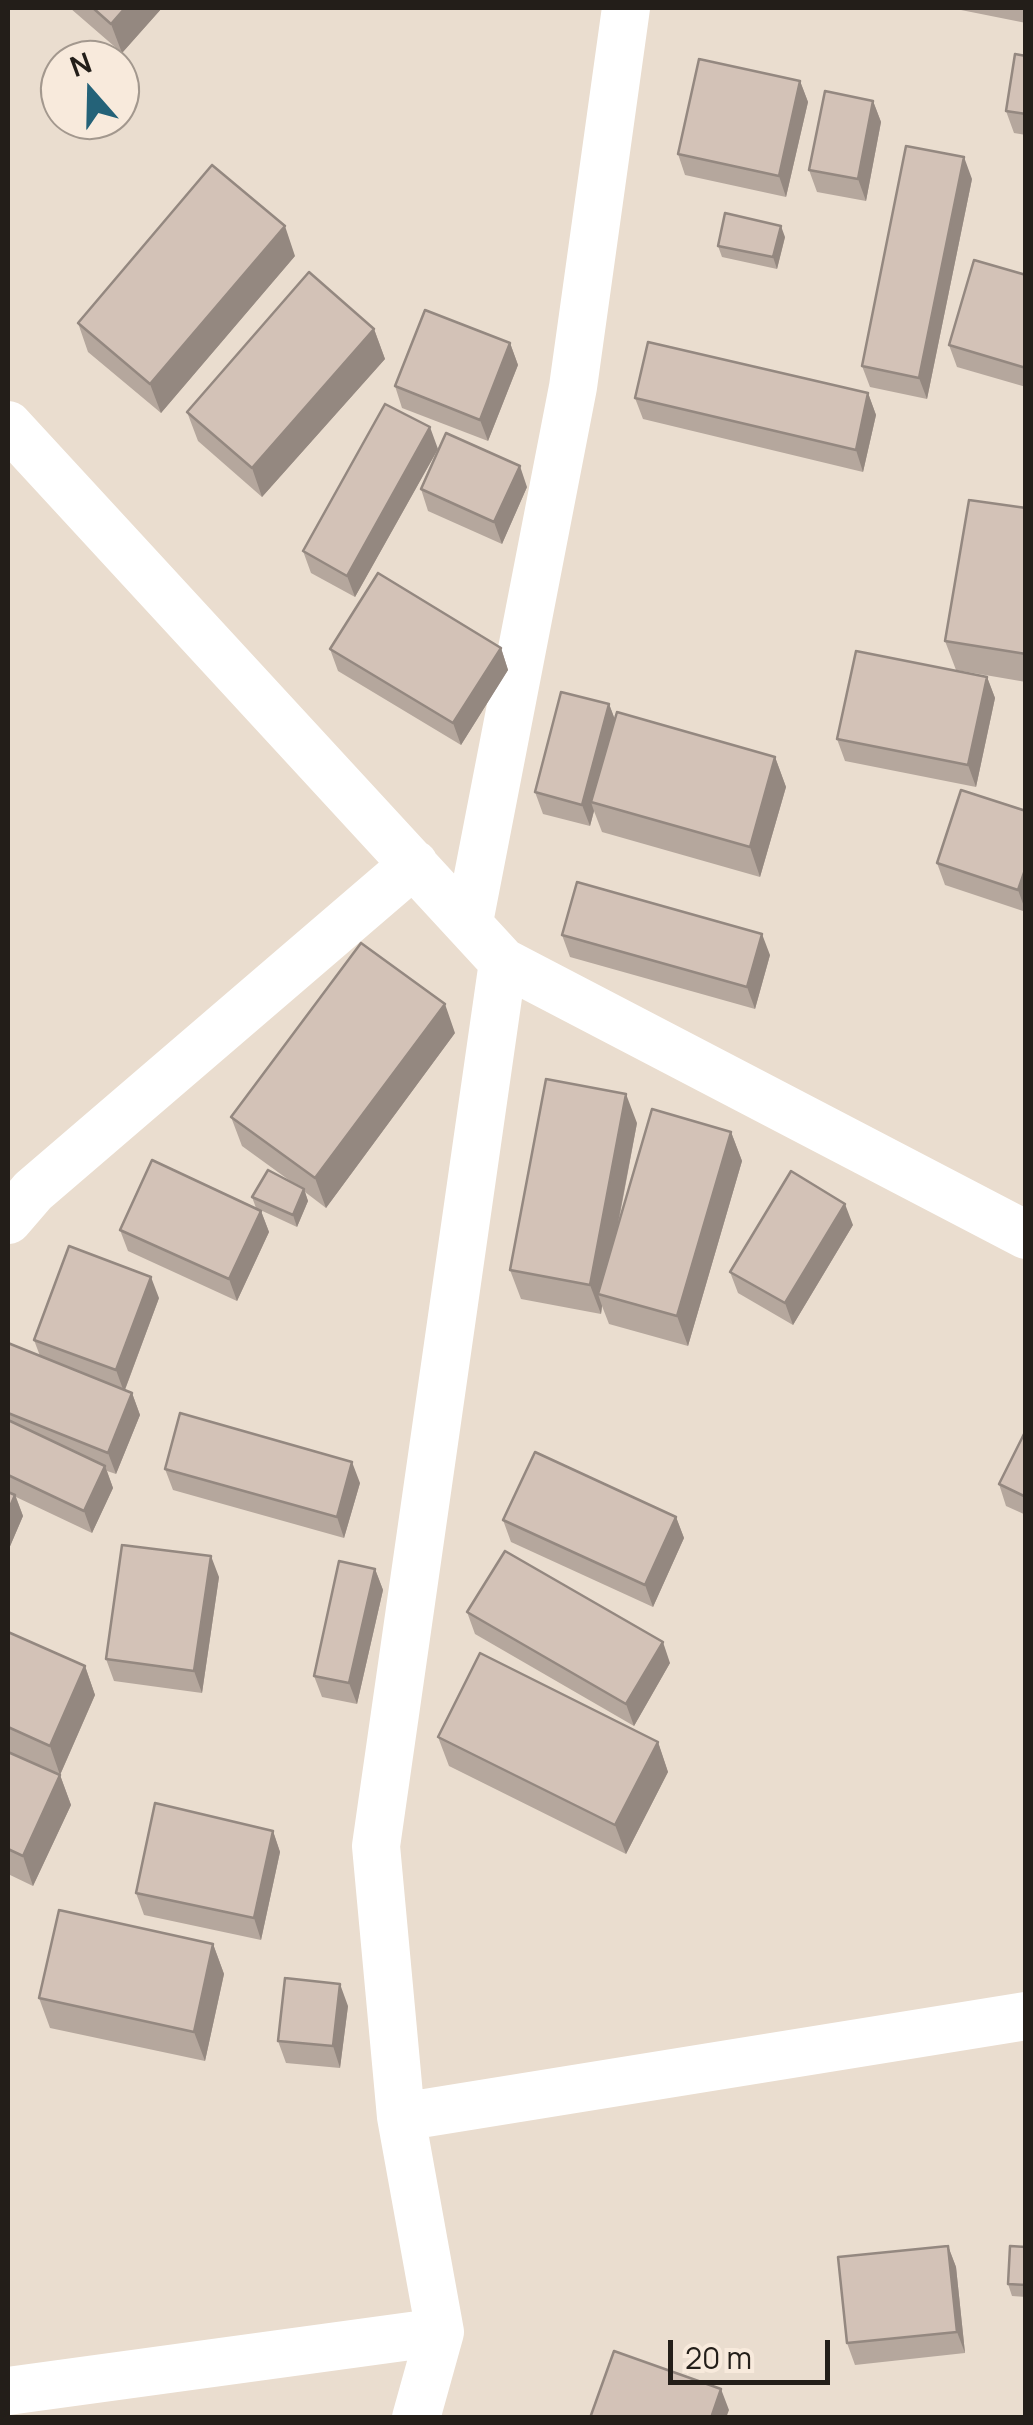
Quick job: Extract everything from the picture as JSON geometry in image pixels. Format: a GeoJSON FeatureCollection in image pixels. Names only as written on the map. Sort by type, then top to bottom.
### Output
{"type":"FeatureCollection","features":[{"type":"Feature","properties":{"kind":"street"},"geometry":{"type":"LineString","coordinates":[[469,922],[574,387],[626,8]]}},
{"type":"Feature","properties":{"kind":"street"},"geometry":{"type":"LineString","coordinates":[[8,425],[503,962],[1026,1235]]}},
{"type":"Feature","properties":{"kind":"street"},"geometry":{"type":"LineString","coordinates":[[8,1220],[33,1192],[414,864]]}},
{"type":"Feature","properties":{"kind":"street"},"geometry":{"type":"LineString","coordinates":[[416,2418],[440,2332],[400,2117],[376,1846],[503,962]]}},
{"type":"Feature","properties":{"kind":"street"},"geometry":{"type":"LineString","coordinates":[[400,2117],[1026,2016]]}},
{"type":"Feature","properties":{"kind":"street"},"geometry":{"type":"LineString","coordinates":[[8,2391],[440,2332]]}},
{"type":"Feature","properties":{"kind":"building"},"geometry":{"type":"Polygon","coordinates":[[[93,8],[125,8],[111,24],[93,8]]]}},
{"type":"Feature","properties":{"kind":"building"},"geometry":{"type":"Polygon","coordinates":[[[1015,54],[1026,56],[1026,114],[1006,111],[1015,54]]]}},
{"type":"Feature","properties":{"kind":"building"},"geometry":{"type":"Polygon","coordinates":[[[699,59],[800,81],[779,176],[678,154],[699,59]]]}},
{"type":"Feature","properties":{"kind":"building"},"geometry":{"type":"Polygon","coordinates":[[[825,91],[873,101],[858,179],[809,170],[825,91]]]}},
{"type":"Feature","properties":{"kind":"building"},"geometry":{"type":"Polygon","coordinates":[[[906,146],[964,157],[919,378],[862,366],[906,146]]]}},
{"type":"Feature","properties":{"kind":"building"},"geometry":{"type":"Polygon","coordinates":[[[212,165],[285,226],[150,384],[78,323],[212,165]]]}},
{"type":"Feature","properties":{"kind":"building"},"geometry":{"type":"Polygon","coordinates":[[[725,213],[781,226],[773,257],[718,246],[725,213]]]}},
{"type":"Feature","properties":{"kind":"building"},"geometry":{"type":"Polygon","coordinates":[[[974,260],[1026,275],[1026,368],[949,345],[974,260]]]}},
{"type":"Feature","properties":{"kind":"building"},"geometry":{"type":"Polygon","coordinates":[[[309,272],[374,329],[252,468],[187,412],[309,272]]]}},
{"type":"Feature","properties":{"kind":"building"},"geometry":{"type":"Polygon","coordinates":[[[425,310],[510,343],[480,420],[395,386],[425,310]]]}},
{"type":"Feature","properties":{"kind":"building"},"geometry":{"type":"Polygon","coordinates":[[[648,342],[868,393],[856,450],[635,398],[648,342]]]}},
{"type":"Feature","properties":{"kind":"building"},"geometry":{"type":"Polygon","coordinates":[[[385,404],[430,427],[347,576],[303,551],[385,404]]]}},
{"type":"Feature","properties":{"kind":"building"},"geometry":{"type":"Polygon","coordinates":[[[446,433],[520,466],[494,522],[421,489],[446,433]]]}},
{"type":"Feature","properties":{"kind":"building"},"geometry":{"type":"Polygon","coordinates":[[[969,500],[1026,508],[1026,654],[945,641],[969,500]]]}},
{"type":"Feature","properties":{"kind":"building"},"geometry":{"type":"Polygon","coordinates":[[[378,573],[501,648],[453,723],[330,649],[378,573]]]}},
{"type":"Feature","properties":{"kind":"building"},"geometry":{"type":"Polygon","coordinates":[[[856,651],[987,677],[968,765],[837,739],[856,651]]]}},
{"type":"Feature","properties":{"kind":"building"},"geometry":{"type":"Polygon","coordinates":[[[561,692],[609,704],[582,805],[535,792],[561,692]]]}},
{"type":"Feature","properties":{"kind":"building"},"geometry":{"type":"Polygon","coordinates":[[[617,712],[775,757],[750,847],[591,802],[617,712]]]}},
{"type":"Feature","properties":{"kind":"building"},"geometry":{"type":"Polygon","coordinates":[[[961,790],[1026,811],[1026,867],[1018,890],[937,863],[961,790]]]}},
{"type":"Feature","properties":{"kind":"building"},"geometry":{"type":"Polygon","coordinates":[[[577,882],[762,934],[747,987],[562,935],[577,882]]]}},
{"type":"Feature","properties":{"kind":"building"},"geometry":{"type":"Polygon","coordinates":[[[361,943],[445,1004],[315,1178],[231,1117],[361,943]]]}},
{"type":"Feature","properties":{"kind":"building"},"geometry":{"type":"Polygon","coordinates":[[[546,1079],[626,1094],[590,1285],[510,1270],[546,1079]]]}},
{"type":"Feature","properties":{"kind":"building"},"geometry":{"type":"Polygon","coordinates":[[[652,1109],[731,1132],[677,1316],[598,1294],[652,1109]]]}},
{"type":"Feature","properties":{"kind":"building"},"geometry":{"type":"Polygon","coordinates":[[[152,1160],[261,1211],[229,1279],[120,1230],[152,1160]]]}},
{"type":"Feature","properties":{"kind":"building"},"geometry":{"type":"Polygon","coordinates":[[[268,1170],[304,1189],[293,1215],[252,1197],[268,1170]]]}},
{"type":"Feature","properties":{"kind":"building"},"geometry":{"type":"Polygon","coordinates":[[[791,1171],[845,1204],[785,1303],[730,1272],[791,1171]]]}},
{"type":"Feature","properties":{"kind":"building"},"geometry":{"type":"Polygon","coordinates":[[[69,1246],[151,1277],[116,1370],[34,1340],[69,1246]]]}},
{"type":"Feature","properties":{"kind":"building"},"geometry":{"type":"Polygon","coordinates":[[[8,1343],[132,1393],[108,1453],[8,1413],[8,1343]]]}},
{"type":"Feature","properties":{"kind":"building"},"geometry":{"type":"Polygon","coordinates":[[[180,1413],[352,1462],[337,1517],[165,1469],[180,1413]]]}},
{"type":"Feature","properties":{"kind":"building"},"geometry":{"type":"Polygon","coordinates":[[[8,1420],[105,1466],[84,1511],[8,1475],[8,1420]]]}},
{"type":"Feature","properties":{"kind":"building"},"geometry":{"type":"Polygon","coordinates":[[[1026,1430],[1026,1497],[999,1484],[1026,1430]]]}},
{"type":"Feature","properties":{"kind":"building"},"geometry":{"type":"Polygon","coordinates":[[[535,1452],[676,1517],[645,1585],[503,1520],[535,1452]]]}},
{"type":"Feature","properties":{"kind":"building"},"geometry":{"type":"Polygon","coordinates":[[[8,1492],[15,1495],[8,1511],[8,1492]]]}},
{"type":"Feature","properties":{"kind":"building"},"geometry":{"type":"Polygon","coordinates":[[[122,1545],[211,1556],[194,1671],[106,1659],[122,1545]]]}},
{"type":"Feature","properties":{"kind":"building"},"geometry":{"type":"Polygon","coordinates":[[[505,1551],[663,1642],[626,1704],[467,1612],[505,1551]]]}},
{"type":"Feature","properties":{"kind":"building"},"geometry":{"type":"Polygon","coordinates":[[[339,1561],[375,1569],[349,1683],[314,1676],[339,1561]]]}},
{"type":"Feature","properties":{"kind":"building"},"geometry":{"type":"Polygon","coordinates":[[[8,1632],[85,1666],[50,1746],[8,1727],[8,1632]]]}},
{"type":"Feature","properties":{"kind":"building"},"geometry":{"type":"Polygon","coordinates":[[[480,1653],[658,1742],[615,1825],[438,1737],[480,1653]]]}},
{"type":"Feature","properties":{"kind":"building"},"geometry":{"type":"Polygon","coordinates":[[[8,1752],[60,1775],[23,1856],[8,1849],[8,1752]]]}},
{"type":"Feature","properties":{"kind":"building"},"geometry":{"type":"Polygon","coordinates":[[[155,1803],[273,1831],[254,1918],[136,1893],[155,1803]]]}},
{"type":"Feature","properties":{"kind":"building"},"geometry":{"type":"Polygon","coordinates":[[[59,1910],[213,1944],[194,2032],[39,1998],[59,1910]]]}},
{"type":"Feature","properties":{"kind":"building"},"geometry":{"type":"Polygon","coordinates":[[[285,1978],[340,1984],[333,2046],[278,2041],[285,1978]]]}},
{"type":"Feature","properties":{"kind":"building"},"geometry":{"type":"Polygon","coordinates":[[[948,2246],[957,2332],[847,2343],[838,2257],[948,2246]]]}},
{"type":"Feature","properties":{"kind":"building"},"geometry":{"type":"Polygon","coordinates":[[[1010,2246],[1026,2247],[1026,2285],[1008,2284],[1010,2246]]]}},
{"type":"Feature","properties":{"kind":"building"},"geometry":{"type":"Polygon","coordinates":[[[614,2351],[721,2389],[711,2418],[590,2418],[614,2351]]]}}]}
